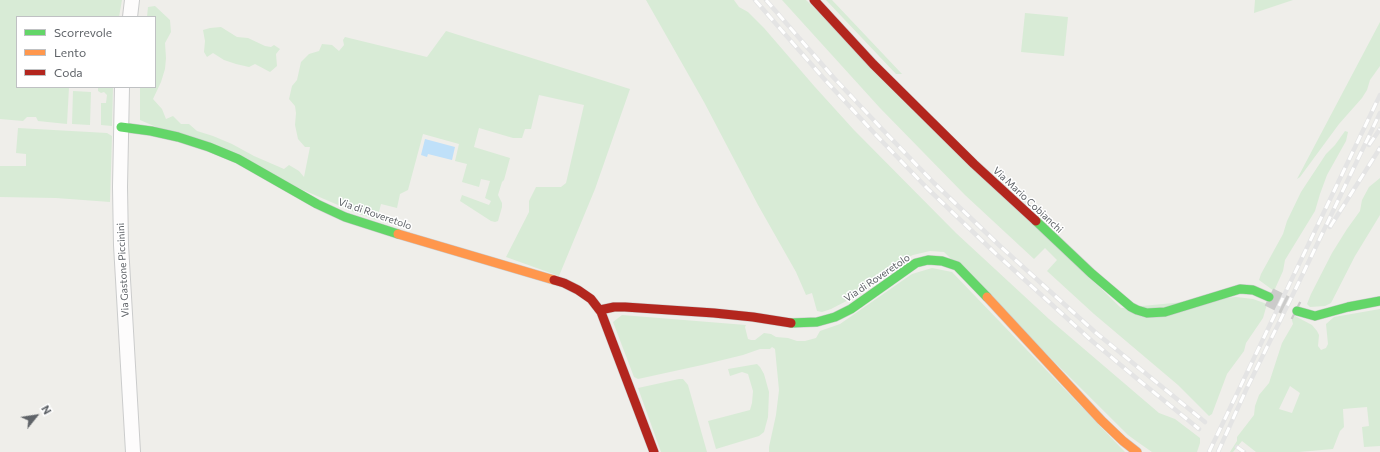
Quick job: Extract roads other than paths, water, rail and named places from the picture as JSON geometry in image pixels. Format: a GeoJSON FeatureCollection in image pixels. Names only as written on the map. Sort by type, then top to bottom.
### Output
{"type":"FeatureCollection","features":[{"type":"Feature","properties":{"kind":"street"},"geometry":{"type":"LineString","coordinates":[[130,16],[132,0]]}},
{"type":"Feature","properties":{"kind":"street","name":"Via Mario Cobianchi"},"geometry":{"type":"LineString","coordinates":[[814,0],[872,64],[974,164],[1080,263],[1131,307],[1142,312],[1165,312],[1240,289],[1253,290],[1269,297]]}},
{"type":"Feature","properties":{"kind":"street","name":"Via Gastone Piccinini"},"geometry":{"type":"LineString","coordinates":[[122,88],[121,245],[133,452]]}},
{"type":"Feature","properties":{"kind":"street","name":"Via di Roveretolo"},"geometry":{"type":"LineString","coordinates":[[121,127],[151,131],[209,146],[238,159],[317,204],[345,217],[389,232],[564,284],[578,290],[587,296],[600,310],[654,452]]}},
{"type":"Feature","properties":{"kind":"street","name":"Via di Roveretolo"},"geometry":{"type":"LineString","coordinates":[[600,310],[620,307],[647,308],[753,317],[790,323],[817,322],[835,318],[851,309],[916,263],[928,260],[942,261],[957,266],[967,275],[1101,420],[1123,442],[1138,452]]}},
{"type":"Feature","properties":{"kind":"street"},"geometry":{"type":"LineString","coordinates":[[1298,311],[1315,316],[1348,307],[1380,301]]}},
{"type":"Feature","properties":{"kind":"water"},"geometry":{"type":"Polygon","coordinates":[[[425,139],[455,147],[452,160],[428,154],[427,157],[421,155],[425,139]]]}},
{"type":"Feature","properties":{"kind":"tunnel"},"geometry":{"type":"LineString","coordinates":[[1269,297],[1297,311]]}},
{"type":"Feature","properties":{"kind":"railway"},"geometry":{"type":"LineString","coordinates":[[755,0],[826,81],[928,189],[994,252],[1092,341],[1199,429]]}},
{"type":"Feature","properties":{"kind":"railway"},"geometry":{"type":"LineString","coordinates":[[766,0],[834,78],[934,183],[1000,246],[1095,332],[1205,422]]}},
{"type":"Feature","properties":{"kind":"railway"},"geometry":{"type":"LineString","coordinates":[[1209,452],[1380,95]]}},
{"type":"Feature","properties":{"kind":"railway"},"geometry":{"type":"LineString","coordinates":[[1218,452],[1246,390],[1380,113]]}},
{"type":"Feature","properties":{"kind":"railway"},"geometry":{"type":"LineString","coordinates":[[1369,145],[1380,129]]}},
{"type":"Feature","properties":{"kind":"railway"},"geometry":{"type":"LineString","coordinates":[[1330,227],[1380,148]]}},
{"type":"Feature","properties":{"kind":"railway"},"geometry":{"type":"LineString","coordinates":[[1237,447],[1244,452]]}}]}
